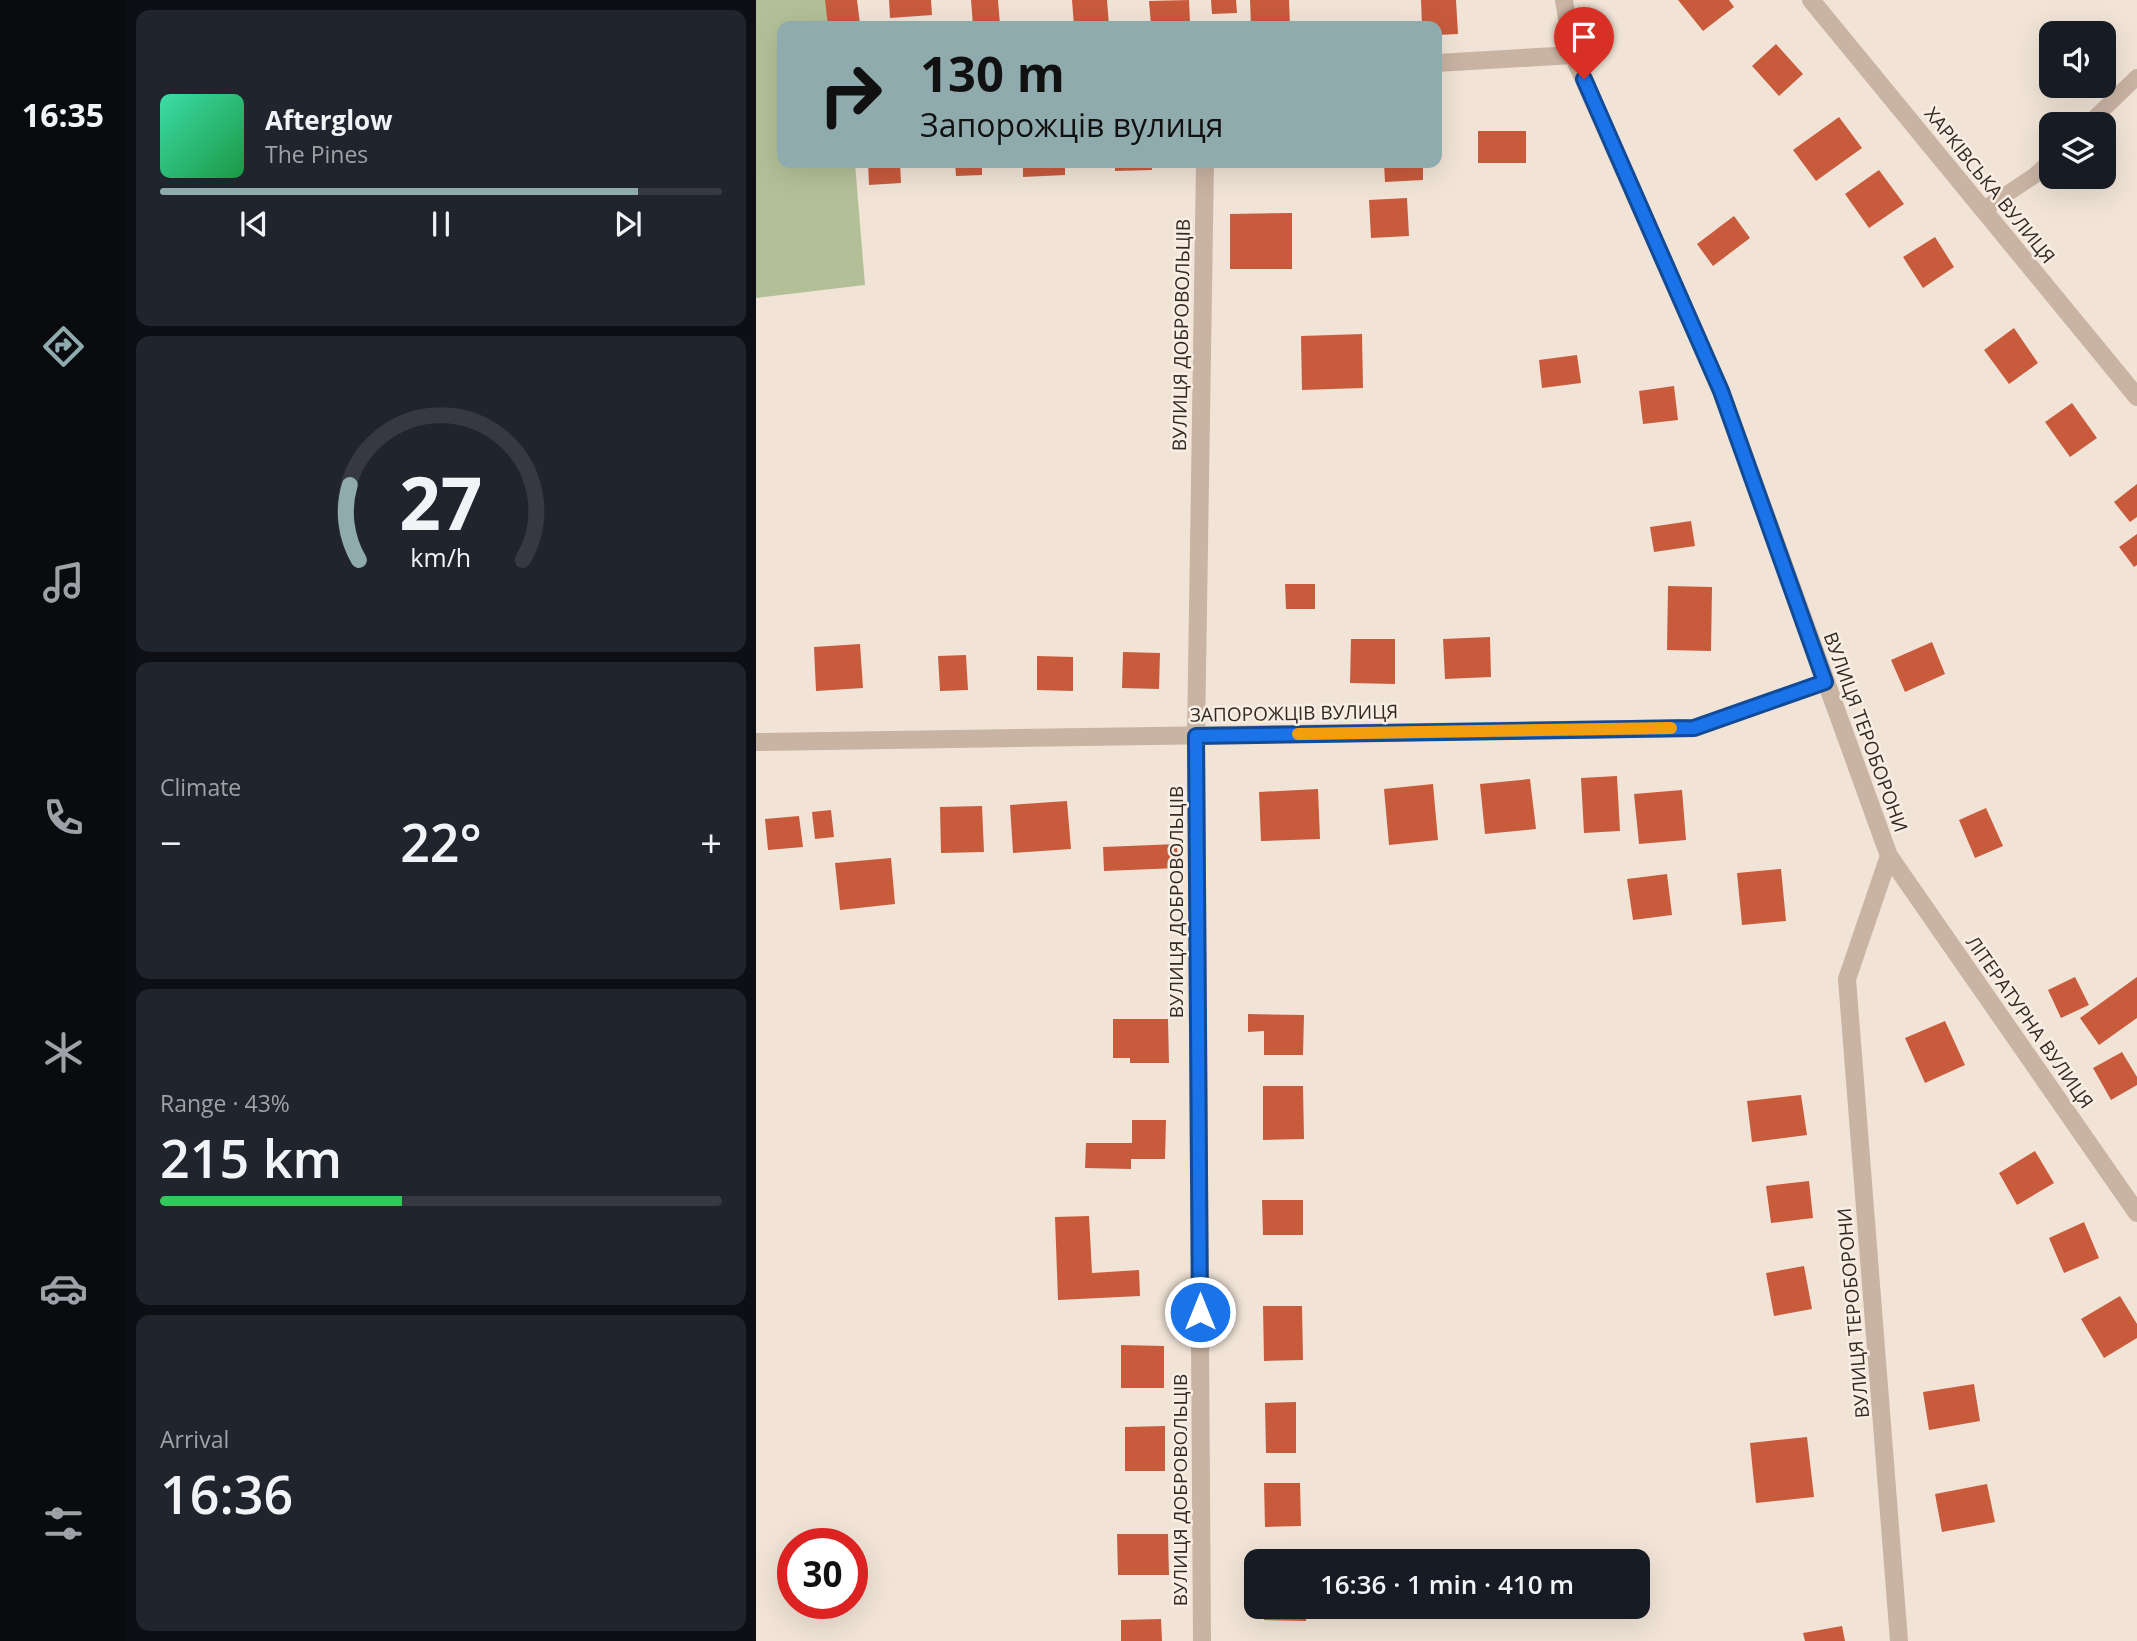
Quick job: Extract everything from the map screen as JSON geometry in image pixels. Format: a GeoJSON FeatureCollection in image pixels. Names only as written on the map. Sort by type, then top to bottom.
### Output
{"type":"FeatureCollection","features":[{"type":"Feature","properties":{"kind":"street","name":"ВУЛИЦЯ ТЕРОБОРОНИ"},"geometry":{"type":"LineString","coordinates":[[1564,0],[1573,55],[1721,391],[1889,856],[1847,979],[1899,1641]]}},
{"type":"Feature","properties":{"kind":"street","name":"ХАРКІВСЬКА ВУЛИЦЯ"},"geometry":{"type":"LineString","coordinates":[[1811,0],[2137,397]]}},
{"type":"Feature","properties":{"kind":"street"},"geometry":{"type":"LineString","coordinates":[[1442,63],[1573,55]]}},
{"type":"Feature","properties":{"kind":"street","name":"ВУЛИЦЯ ДОБРОВОЛЬЦІВ"},"geometry":{"type":"LineString","coordinates":[[1202,1641],[1196,736],[1205,168]]}},
{"type":"Feature","properties":{"kind":"street","name":"ЗАПОРОЖЦІВ ВУЛИЦЯ"},"geometry":{"type":"LineString","coordinates":[[756,742],[1694,728],[1825,682]]}},
{"type":"Feature","properties":{"kind":"street","name":"ЛІТЕРАТУРНА ВУЛИЦЯ"},"geometry":{"type":"LineString","coordinates":[[1889,856],[2137,1213]]}},
{"type":"Feature","properties":{"kind":"lane"},"geometry":{"type":"LineString","coordinates":[[2101,112],[2137,77]]}},
{"type":"Feature","properties":{"kind":"lane"},"geometry":{"type":"LineString","coordinates":[[1984,209],[2039,172]]}},
{"type":"Feature","properties":{"kind":"green space"},"geometry":{"type":"Polygon","coordinates":[[[756,0],[841,0],[843,21],[777,21],[777,168],[855,168],[865,285],[756,298],[756,0]]]}},
{"type":"Feature","properties":{"kind":"building"},"geometry":{"type":"Polygon","coordinates":[[[825,0],[857,0],[860,21],[827,21],[825,0]]]}},
{"type":"Feature","properties":{"kind":"building"},"geometry":{"type":"Polygon","coordinates":[[[889,0],[931,0],[932,15],[890,18],[889,0]]]}},
{"type":"Feature","properties":{"kind":"building"},"geometry":{"type":"Polygon","coordinates":[[[971,0],[998,0],[1000,21],[973,21],[971,0]]]}},
{"type":"Feature","properties":{"kind":"building"},"geometry":{"type":"Polygon","coordinates":[[[1072,0],[1107,0],[1109,21],[1074,21],[1072,0]]]}},
{"type":"Feature","properties":{"kind":"building"},"geometry":{"type":"Polygon","coordinates":[[[1189,0],[1190,21],[1151,21],[1149,1],[1189,0]]]}},
{"type":"Feature","properties":{"kind":"building"},"geometry":{"type":"Polygon","coordinates":[[[1211,0],[1236,0],[1237,13],[1212,14],[1211,0]]]}},
{"type":"Feature","properties":{"kind":"building"},"geometry":{"type":"Polygon","coordinates":[[[1250,0],[1289,0],[1290,21],[1251,21],[1250,0]]]}},
{"type":"Feature","properties":{"kind":"building"},"geometry":{"type":"Polygon","coordinates":[[[1421,0],[1456,0],[1458,34],[1442,35],[1442,21],[1422,21],[1421,0]]]}},
{"type":"Feature","properties":{"kind":"building"},"geometry":{"type":"Polygon","coordinates":[[[1678,0],[1729,0],[1734,7],[1703,31],[1678,0]]]}},
{"type":"Feature","properties":{"kind":"building"},"geometry":{"type":"Polygon","coordinates":[[[1776,44],[1803,74],[1779,96],[1752,66],[1776,44]]]}},
{"type":"Feature","properties":{"kind":"building"},"geometry":{"type":"Polygon","coordinates":[[[1839,117],[1862,148],[1816,181],[1793,150],[1839,117]]]}},
{"type":"Feature","properties":{"kind":"building"},"geometry":{"type":"Polygon","coordinates":[[[1478,131],[1526,131],[1526,163],[1478,163],[1478,131]]]}},
{"type":"Feature","properties":{"kind":"building"},"geometry":{"type":"Polygon","coordinates":[[[868,168],[900,168],[901,183],[869,185],[868,168]]]}},
{"type":"Feature","properties":{"kind":"building"},"geometry":{"type":"Polygon","coordinates":[[[955,168],[982,168],[982,175],[956,176],[955,168]]]}},
{"type":"Feature","properties":{"kind":"building"},"geometry":{"type":"Polygon","coordinates":[[[1023,168],[1065,168],[1065,175],[1023,177],[1023,168]]]}},
{"type":"Feature","properties":{"kind":"building"},"geometry":{"type":"Polygon","coordinates":[[[1115,168],[1152,168],[1152,170],[1115,171],[1115,168]]]}},
{"type":"Feature","properties":{"kind":"building"},"geometry":{"type":"Polygon","coordinates":[[[1384,168],[1423,168],[1423,180],[1385,182],[1384,168]]]}},
{"type":"Feature","properties":{"kind":"building"},"geometry":{"type":"Polygon","coordinates":[[[1879,170],[1904,204],[1869,228],[1845,194],[1879,170]]]}},
{"type":"Feature","properties":{"kind":"building"},"geometry":{"type":"Polygon","coordinates":[[[1407,198],[1409,236],[1371,238],[1369,200],[1407,198]]]}},
{"type":"Feature","properties":{"kind":"building"},"geometry":{"type":"Polygon","coordinates":[[[1292,213],[1292,269],[1230,269],[1230,214],[1292,213]]]}},
{"type":"Feature","properties":{"kind":"building"},"geometry":{"type":"Polygon","coordinates":[[[1734,216],[1750,238],[1713,266],[1697,244],[1734,216]]]}},
{"type":"Feature","properties":{"kind":"building"},"geometry":{"type":"Polygon","coordinates":[[[1935,237],[1954,267],[1923,288],[1903,257],[1935,237]]]}},
{"type":"Feature","properties":{"kind":"building"},"geometry":{"type":"Polygon","coordinates":[[[2014,328],[2038,363],[2009,384],[1984,350],[2014,328]]]}},
{"type":"Feature","properties":{"kind":"building"},"geometry":{"type":"Polygon","coordinates":[[[1362,334],[1363,388],[1302,390],[1301,336],[1362,334]]]}},
{"type":"Feature","properties":{"kind":"building"},"geometry":{"type":"Polygon","coordinates":[[[1577,355],[1581,383],[1542,388],[1539,360],[1577,355]]]}},
{"type":"Feature","properties":{"kind":"building"},"geometry":{"type":"Polygon","coordinates":[[[1674,386],[1678,420],[1643,424],[1639,391],[1674,386]]]}},
{"type":"Feature","properties":{"kind":"building"},"geometry":{"type":"Polygon","coordinates":[[[2072,403],[2097,438],[2070,457],[2045,422],[2072,403]]]}},
{"type":"Feature","properties":{"kind":"building"},"geometry":{"type":"Polygon","coordinates":[[[2137,484],[2137,517],[2130,522],[2114,502],[2137,484]]]}},
{"type":"Feature","properties":{"kind":"building"},"geometry":{"type":"Polygon","coordinates":[[[1691,521],[1695,546],[1654,552],[1650,527],[1691,521]]]}},
{"type":"Feature","properties":{"kind":"building"},"geometry":{"type":"Polygon","coordinates":[[[2137,534],[2137,565],[2134,567],[2119,547],[2137,534]]]}},
{"type":"Feature","properties":{"kind":"building"},"geometry":{"type":"Polygon","coordinates":[[[1285,584],[1315,584],[1315,609],[1286,609],[1285,584]]]}},
{"type":"Feature","properties":{"kind":"building"},"geometry":{"type":"Polygon","coordinates":[[[1668,586],[1712,587],[1711,651],[1667,650],[1668,586]]]}},
{"type":"Feature","properties":{"kind":"building"},"geometry":{"type":"Polygon","coordinates":[[[1490,637],[1491,677],[1445,679],[1443,639],[1490,637]]]}},
{"type":"Feature","properties":{"kind":"building"},"geometry":{"type":"Polygon","coordinates":[[[1351,639],[1395,639],[1395,684],[1350,683],[1351,639]]]}},
{"type":"Feature","properties":{"kind":"building"},"geometry":{"type":"Polygon","coordinates":[[[1932,642],[1945,674],[1905,692],[1891,660],[1932,642]]]}},
{"type":"Feature","properties":{"kind":"building"},"geometry":{"type":"Polygon","coordinates":[[[860,644],[863,688],[816,691],[814,647],[860,644]]]}},
{"type":"Feature","properties":{"kind":"building"},"geometry":{"type":"Polygon","coordinates":[[[1123,652],[1160,653],[1159,689],[1122,688],[1123,652]]]}},
{"type":"Feature","properties":{"kind":"building"},"geometry":{"type":"Polygon","coordinates":[[[966,655],[968,690],[940,691],[938,656],[966,655]]]}},
{"type":"Feature","properties":{"kind":"building"},"geometry":{"type":"Polygon","coordinates":[[[1037,656],[1073,657],[1073,691],[1037,690],[1037,656]]]}},
{"type":"Feature","properties":{"kind":"building"},"geometry":{"type":"Polygon","coordinates":[[[1617,776],[1620,831],[1584,833],[1581,778],[1617,776]]]}},
{"type":"Feature","properties":{"kind":"building"},"geometry":{"type":"Polygon","coordinates":[[[1530,779],[1536,829],[1485,834],[1480,784],[1530,779]]]}},
{"type":"Feature","properties":{"kind":"building"},"geometry":{"type":"Polygon","coordinates":[[[1433,784],[1438,840],[1389,845],[1384,789],[1433,784]]]}},
{"type":"Feature","properties":{"kind":"building"},"geometry":{"type":"Polygon","coordinates":[[[1318,789],[1320,839],[1261,841],[1259,792],[1318,789]]]}},
{"type":"Feature","properties":{"kind":"building"},"geometry":{"type":"Polygon","coordinates":[[[1682,790],[1686,840],[1639,844],[1634,794],[1682,790]]]}},
{"type":"Feature","properties":{"kind":"building"},"geometry":{"type":"Polygon","coordinates":[[[1067,801],[1071,849],[1013,853],[1010,805],[1067,801]]]}},
{"type":"Feature","properties":{"kind":"building"},"geometry":{"type":"Polygon","coordinates":[[[982,806],[984,852],[941,853],[940,807],[982,806]]]}},
{"type":"Feature","properties":{"kind":"building"},"geometry":{"type":"Polygon","coordinates":[[[1986,808],[2003,846],[1975,858],[1959,820],[1986,808]]]}},
{"type":"Feature","properties":{"kind":"building"},"geometry":{"type":"Polygon","coordinates":[[[831,810],[834,837],[815,839],[812,812],[831,810]]]}},
{"type":"Feature","properties":{"kind":"building"},"geometry":{"type":"Polygon","coordinates":[[[799,816],[803,847],[768,850],[765,819],[799,816]]]}},
{"type":"Feature","properties":{"kind":"building"},"geometry":{"type":"Polygon","coordinates":[[[1177,844],[1178,868],[1104,871],[1103,847],[1177,844]]]}},
{"type":"Feature","properties":{"kind":"building"},"geometry":{"type":"Polygon","coordinates":[[[891,858],[895,904],[840,910],[835,863],[891,858]]]}},
{"type":"Feature","properties":{"kind":"building"},"geometry":{"type":"Polygon","coordinates":[[[1781,869],[1786,921],[1742,925],[1737,873],[1781,869]]]}},
{"type":"Feature","properties":{"kind":"building"},"geometry":{"type":"Polygon","coordinates":[[[1667,874],[1672,915],[1633,920],[1627,879],[1667,874]]]}},
{"type":"Feature","properties":{"kind":"building"},"geometry":{"type":"Polygon","coordinates":[[[2075,977],[2089,1005],[2061,1018],[2048,990],[2075,977]]]}},
{"type":"Feature","properties":{"kind":"building"},"geometry":{"type":"Polygon","coordinates":[[[2137,977],[2137,1018],[2099,1045],[2080,1018],[2137,977]]]}},
{"type":"Feature","properties":{"kind":"building"},"geometry":{"type":"Polygon","coordinates":[[[1248,1014],[1304,1015],[1303,1055],[1264,1055],[1264,1031],[1248,1032],[1248,1014]]]}},
{"type":"Feature","properties":{"kind":"building"},"geometry":{"type":"Polygon","coordinates":[[[1113,1019],[1168,1019],[1169,1063],[1130,1063],[1130,1058],[1113,1058],[1113,1019]]]}},
{"type":"Feature","properties":{"kind":"building"},"geometry":{"type":"Polygon","coordinates":[[[1945,1021],[1965,1065],[1925,1083],[1905,1038],[1945,1021]]]}},
{"type":"Feature","properties":{"kind":"building"},"geometry":{"type":"Polygon","coordinates":[[[2122,1052],[2137,1077],[2137,1085],[2111,1100],[2093,1068],[2122,1052]]]}},
{"type":"Feature","properties":{"kind":"building"},"geometry":{"type":"Polygon","coordinates":[[[1263,1086],[1303,1086],[1304,1139],[1263,1140],[1263,1086]]]}},
{"type":"Feature","properties":{"kind":"building"},"geometry":{"type":"Polygon","coordinates":[[[1801,1095],[1807,1135],[1752,1142],[1747,1101],[1801,1095]]]}},
{"type":"Feature","properties":{"kind":"building"},"geometry":{"type":"Polygon","coordinates":[[[1132,1120],[1166,1120],[1165,1159],[1131,1159],[1131,1169],[1085,1168],[1086,1143],[1132,1143],[1132,1120]]]}},
{"type":"Feature","properties":{"kind":"building"},"geometry":{"type":"Polygon","coordinates":[[[2035,1151],[2054,1183],[2017,1205],[1999,1173],[2035,1151]]]}},
{"type":"Feature","properties":{"kind":"building"},"geometry":{"type":"Polygon","coordinates":[[[1809,1181],[1813,1218],[1771,1223],[1766,1186],[1809,1181]]]}},
{"type":"Feature","properties":{"kind":"building"},"geometry":{"type":"Polygon","coordinates":[[[1262,1200],[1303,1200],[1303,1235],[1263,1235],[1262,1200]]]}},
{"type":"Feature","properties":{"kind":"building"},"geometry":{"type":"Polygon","coordinates":[[[1089,1216],[1092,1273],[1139,1270],[1140,1296],[1058,1300],[1055,1217],[1089,1216]]]}},
{"type":"Feature","properties":{"kind":"building"},"geometry":{"type":"Polygon","coordinates":[[[2084,1222],[2099,1258],[2064,1273],[2049,1238],[2084,1222]]]}},
{"type":"Feature","properties":{"kind":"building"},"geometry":{"type":"Polygon","coordinates":[[[1804,1266],[1812,1309],[1774,1316],[1766,1273],[1804,1266]]]}},
{"type":"Feature","properties":{"kind":"building"},"geometry":{"type":"Polygon","coordinates":[[[2120,1296],[2137,1324],[2137,1338],[2104,1358],[2081,1319],[2120,1296]]]}},
{"type":"Feature","properties":{"kind":"building"},"geometry":{"type":"Polygon","coordinates":[[[1263,1306],[1302,1306],[1303,1360],[1264,1361],[1263,1306]]]}},
{"type":"Feature","properties":{"kind":"building"},"geometry":{"type":"Polygon","coordinates":[[[1121,1345],[1164,1346],[1164,1388],[1121,1388],[1121,1345]]]}},
{"type":"Feature","properties":{"kind":"building"},"geometry":{"type":"Polygon","coordinates":[[[1974,1384],[1980,1421],[1929,1430],[1923,1392],[1974,1384]]]}},
{"type":"Feature","properties":{"kind":"building"},"geometry":{"type":"Polygon","coordinates":[[[1296,1402],[1296,1453],[1266,1453],[1265,1403],[1296,1402]]]}},
{"type":"Feature","properties":{"kind":"building"},"geometry":{"type":"Polygon","coordinates":[[[1165,1426],[1165,1471],[1125,1471],[1125,1427],[1165,1426]]]}},
{"type":"Feature","properties":{"kind":"building"},"geometry":{"type":"Polygon","coordinates":[[[1807,1437],[1814,1497],[1756,1503],[1750,1443],[1807,1437]]]}},
{"type":"Feature","properties":{"kind":"building"},"geometry":{"type":"Polygon","coordinates":[[[1264,1483],[1300,1483],[1301,1526],[1265,1527],[1264,1483]]]}},
{"type":"Feature","properties":{"kind":"building"},"geometry":{"type":"Polygon","coordinates":[[[1987,1484],[1995,1522],[1942,1532],[1935,1494],[1987,1484]]]}},
{"type":"Feature","properties":{"kind":"building"},"geometry":{"type":"Polygon","coordinates":[[[1117,1534],[1168,1534],[1169,1575],[1118,1575],[1117,1534]]]}},
{"type":"Feature","properties":{"kind":"building"},"geometry":{"type":"Polygon","coordinates":[[[1161,1619],[1162,1641],[1121,1641],[1121,1620],[1161,1619]]]}},
{"type":"Feature","properties":{"kind":"building"},"geometry":{"type":"Polygon","coordinates":[[[1264,1619],[1306,1619],[1306,1621],[1264,1619]]]}},
{"type":"Feature","properties":{"kind":"building"},"geometry":{"type":"Polygon","coordinates":[[[1842,1626],[1845,1641],[1805,1641],[1803,1633],[1842,1626]]]}},
{"type":"Feature","properties":{"kind":"slow traffic"},"geometry":{"type":"LineString","coordinates":[[1298,734],[1671,728]]}},
{"type":"Feature","properties":{"kind":"route"},"geometry":{"type":"LineString","coordinates":[[1200,1312],[1196,736],[1694,728],[1825,682],[1721,391],[1584,79]]}}]}
